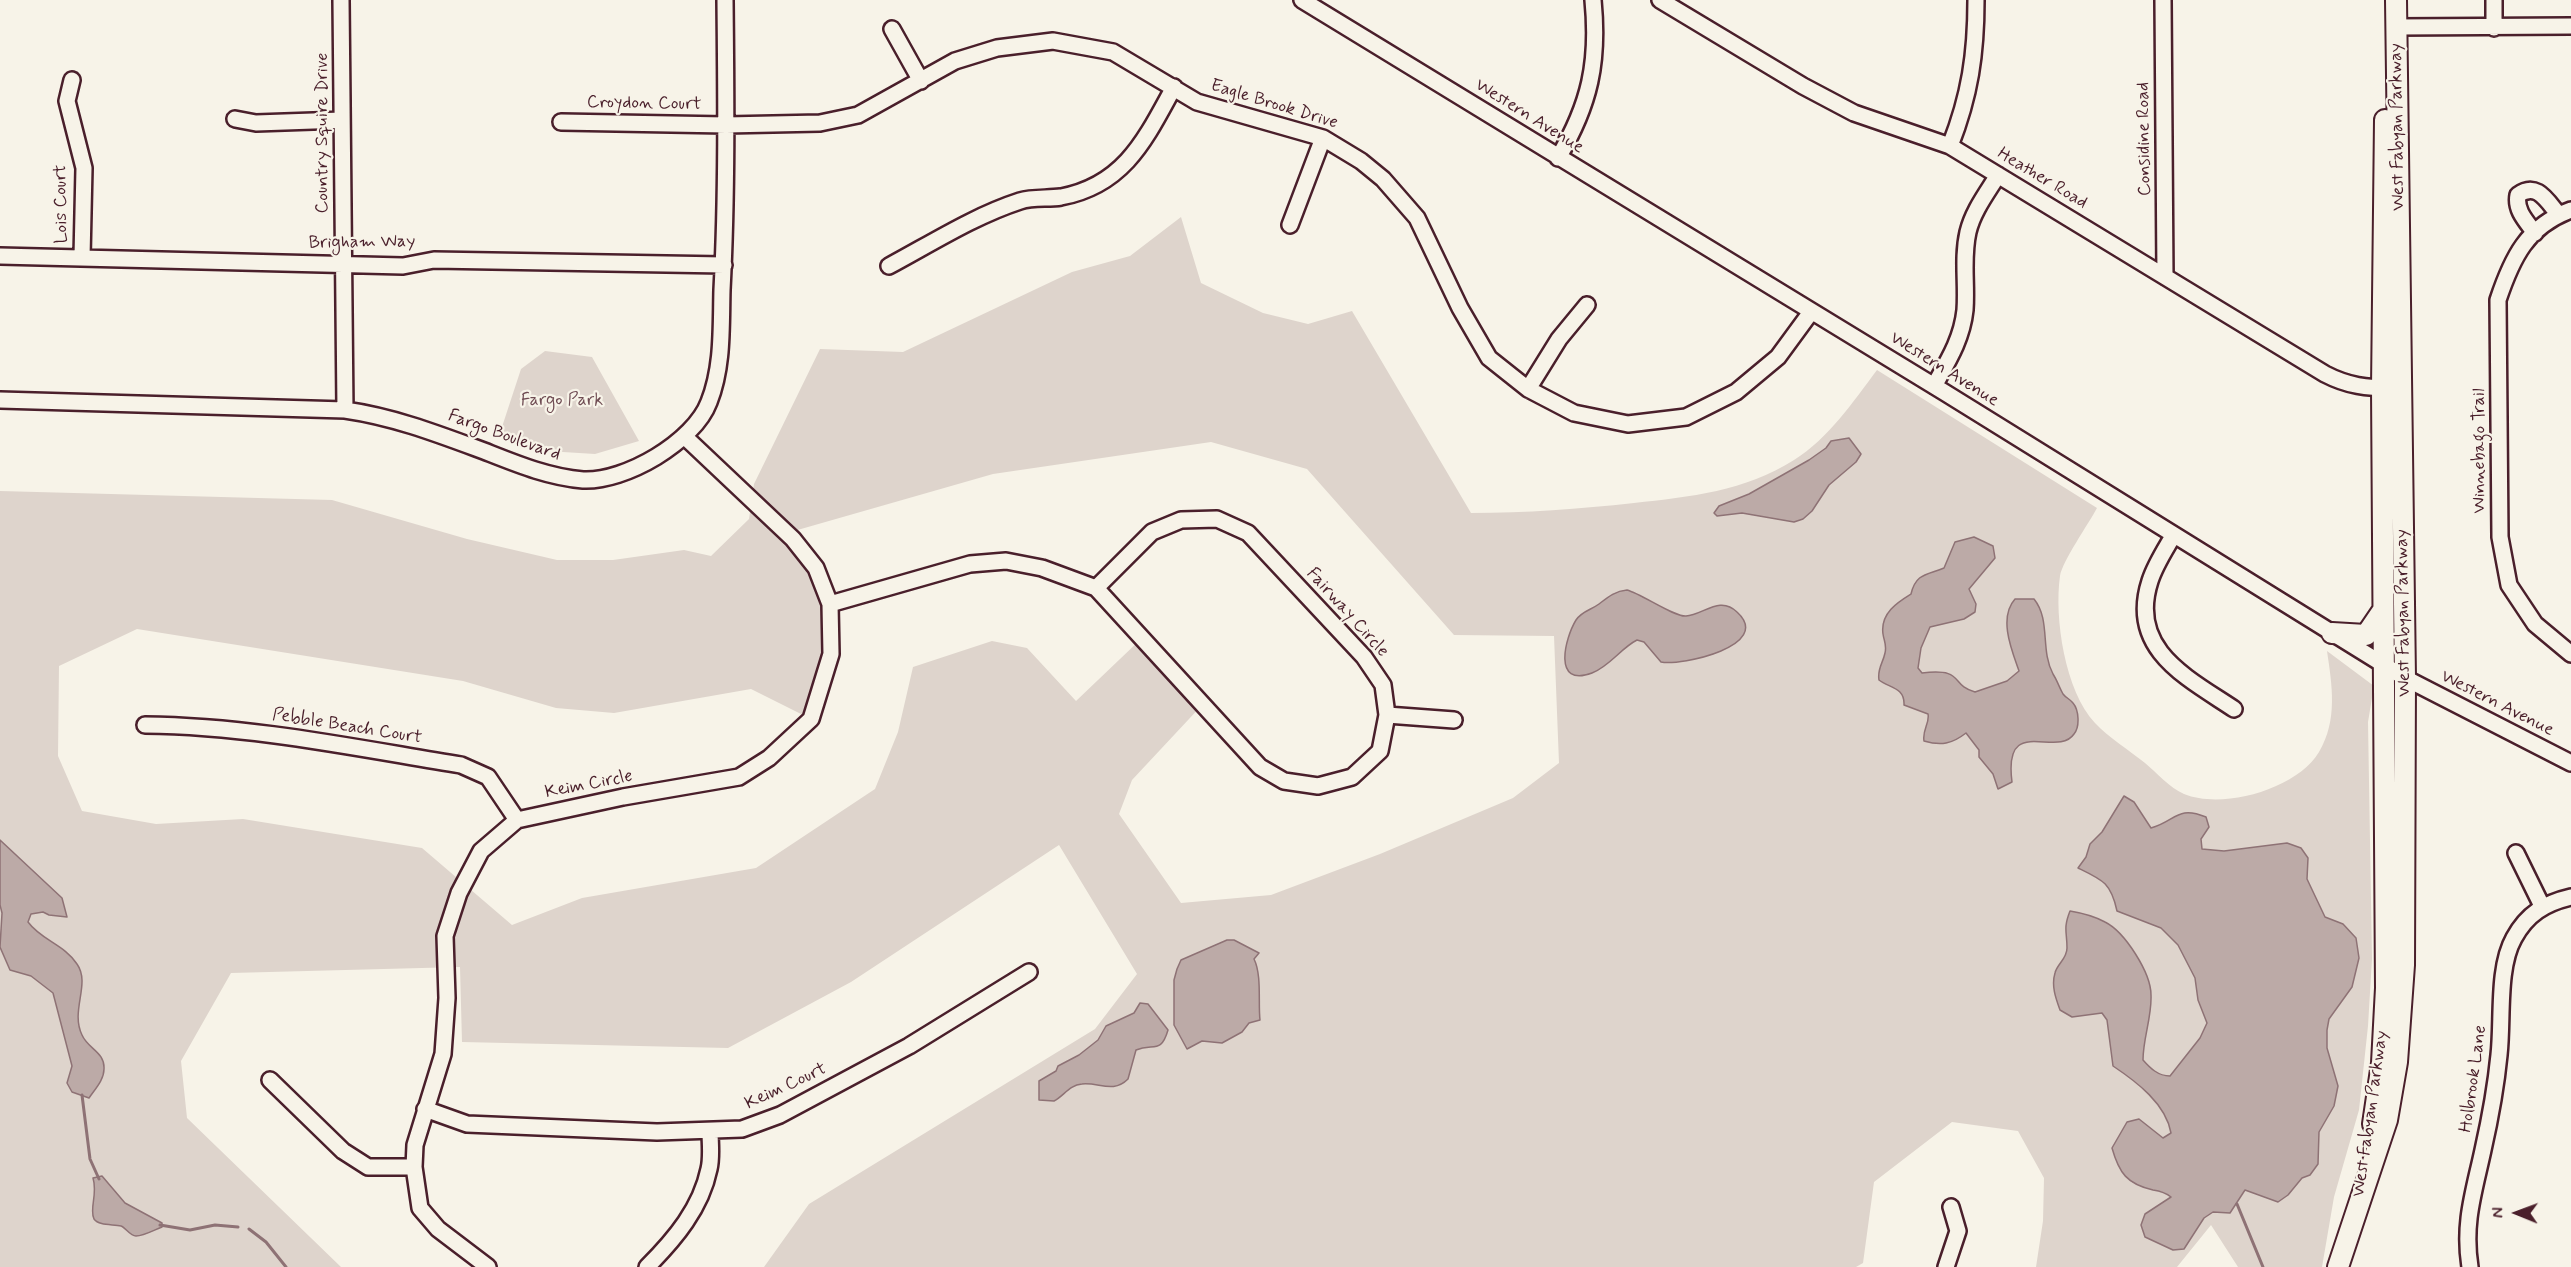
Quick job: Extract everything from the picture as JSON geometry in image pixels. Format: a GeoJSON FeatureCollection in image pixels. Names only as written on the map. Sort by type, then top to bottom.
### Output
{"type":"FeatureCollection","features":[{"type":"Feature","properties":{"kind":"main road","name":"West Fabyan Parkway"},"geometry":{"type":"LineString","coordinates":[[2338,1267],[2387,1120],[2400,1027],[2404,965],[2405,678],[2392,388],[2384,0]]}},
{"type":"Feature","properties":{"kind":"main road","name":"West Fabyan Parkway"},"geometry":{"type":"LineString","coordinates":[[2355,1220],[2382,1062],[2386,988],[2383,610],[2392,388],[2396,0]]}},
{"type":"Feature","properties":{"kind":"main road"},"geometry":{"type":"LineString","coordinates":[[2332,633],[2366,635],[2383,610]]}},
{"type":"Feature","properties":{"kind":"street","name":"Country Squire Drive"},"geometry":{"type":"LineString","coordinates":[[341,0],[345,410]]}},
{"type":"Feature","properties":{"kind":"street","name":"Fargo Boulevard"},"geometry":{"type":"LineString","coordinates":[[0,400],[345,410],[377,414],[421,427],[542,473],[587,480],[615,475],[643,465],[684,436],[694,426],[708,405],[718,374],[724,265],[725,0]]}},
{"type":"Feature","properties":{"kind":"street","name":"Western Avenue"},"geometry":{"type":"LineString","coordinates":[[1302,0],[1934,386],[2405,678],[2571,763]]}},
{"type":"Feature","properties":{"kind":"street"},"geometry":{"type":"LineString","coordinates":[[1558,158],[1579,120],[1592,81],[1596,38],[1593,0]]}},
{"type":"Feature","properties":{"kind":"street","name":"Heather Road"},"geometry":{"type":"LineString","coordinates":[[1660,0],[1803,86],[1854,113],[1950,146],[2325,374],[2343,383],[2362,388],[2392,388]]}},
{"type":"Feature","properties":{"kind":"street"},"geometry":{"type":"LineString","coordinates":[[1950,146],[1969,92],[1974,63],[1976,0]]}},
{"type":"Feature","properties":{"kind":"street","name":"Considine Road"},"geometry":{"type":"LineString","coordinates":[[2163,0],[2165,277]]}},
{"type":"Feature","properties":{"kind":"street"},"geometry":{"type":"LineString","coordinates":[[2494,0],[2494,28]]}},
{"type":"Feature","properties":{"kind":"street"},"geometry":{"type":"LineString","coordinates":[[2396,27],[2571,26]]}},
{"type":"Feature","properties":{"kind":"street"},"geometry":{"type":"LineString","coordinates":[[892,29],[921,81]]}},
{"type":"Feature","properties":{"kind":"street","name":"Eagle Brook Drive"},"geometry":{"type":"LineString","coordinates":[[726,125],[820,123],[858,115],[955,61],[997,48],[1053,41],[1113,52],[1197,102],[1323,138],[1361,161],[1403,200],[1417,218],[1460,308],[1489,358],[1528,388],[1574,413],[1628,424],[1686,417],[1736,392],[1778,357],[1811,312]]}},
{"type":"Feature","properties":{"kind":"street","name":"Lois Court"},"geometry":{"type":"LineString","coordinates":[[72,80],[67,101],[84,168],[82,257]]}},
{"type":"Feature","properties":{"kind":"street"},"geometry":{"type":"LineString","coordinates":[[889,266],[980,217],[1022,200],[1062,197],[1105,182],[1139,150],[1174,87]]}},
{"type":"Feature","properties":{"kind":"street"},"geometry":{"type":"LineString","coordinates":[[235,119],[256,123],[342,120]]}},
{"type":"Feature","properties":{"kind":"street","name":"Croydon Court"},"geometry":{"type":"LineString","coordinates":[[561,122],[726,125]]}},
{"type":"Feature","properties":{"kind":"street"},"geometry":{"type":"LineString","coordinates":[[1290,225],[1323,138]]}},
{"type":"Feature","properties":{"kind":"street"},"geometry":{"type":"LineString","coordinates":[[1934,386],[1960,334],[1965,310],[1964,262],[1968,230],[1976,211],[1998,176]]}},
{"type":"Feature","properties":{"kind":"street","name":"Winnebago Trail"},"geometry":{"type":"LineString","coordinates":[[2535,233],[2519,211],[2516,202],[2518,195],[2526,189],[2534,189],[2565,212],[2535,233],[2521,247],[2511,263],[2498,300],[2500,537],[2509,585],[2535,624],[2571,654]]}},
{"type":"Feature","properties":{"kind":"street","name":"Brigham Way"},"geometry":{"type":"LineString","coordinates":[[0,256],[403,266],[434,260],[724,265]]}},
{"type":"Feature","properties":{"kind":"street"},"geometry":{"type":"LineString","coordinates":[[1528,388],[1559,339],[1587,305]]}},
{"type":"Feature","properties":{"kind":"street","name":"Keim Circle"},"geometry":{"type":"LineString","coordinates":[[488,1267],[438,1229],[420,1208],[414,1167],[415,1145],[443,1054],[447,998],[445,936],[459,892],[482,851],[517,820],[623,797],[739,777],[769,758],[811,719],[831,654],[830,604],[816,568],[793,539],[684,436]]}},
{"type":"Feature","properties":{"kind":"street","name":"Fairway Circle"},"geometry":{"type":"LineString","coordinates":[[830,604],[970,564],[1006,561],[1042,568],[1095,588],[1260,767],[1284,781],[1318,786],[1352,777],[1380,751],[1387,715],[1383,685],[1364,657],[1248,533],[1216,519],[1181,520],[1152,532],[1095,588]]}},
{"type":"Feature","properties":{"kind":"street"},"geometry":{"type":"LineString","coordinates":[[2173,536],[2150,579],[2144,607],[2147,631],[2163,657],[2180,673],[2234,709]]}},
{"type":"Feature","properties":{"kind":"street"},"geometry":{"type":"LineString","coordinates":[[1387,715],[1454,720]]}},
{"type":"Feature","properties":{"kind":"street","name":"Pebble Beach Court"},"geometry":{"type":"LineString","coordinates":[[145,725],[188,725],[252,731],[461,765],[488,777],[517,820]]}},
{"type":"Feature","properties":{"kind":"street"},"geometry":{"type":"LineString","coordinates":[[2516,853],[2542,906],[2571,897]]}},
{"type":"Feature","properties":{"kind":"street","name":"Holbrook Lane"},"geometry":{"type":"LineString","coordinates":[[2470,1267],[2466,1240],[2469,1211],[2483,1149],[2499,1056],[2507,954],[2525,921],[2542,906]]}},
{"type":"Feature","properties":{"kind":"street","name":"Keim Court"},"geometry":{"type":"LineString","coordinates":[[425,1109],[467,1125],[657,1132],[742,1129],[780,1115],[909,1046],[1029,972]]}},
{"type":"Feature","properties":{"kind":"street"},"geometry":{"type":"LineString","coordinates":[[270,1080],[343,1151],[368,1167],[414,1167]]}},
{"type":"Feature","properties":{"kind":"street"},"geometry":{"type":"LineString","coordinates":[[647,1267],[672,1244],[697,1204],[710,1168],[710,1131]]}},
{"type":"Feature","properties":{"kind":"street"},"geometry":{"type":"LineString","coordinates":[[1946,1267],[1958,1231],[1950,1207]]}},
{"type":"Feature","properties":{"kind":"green space"},"geometry":{"type":"Polygon","coordinates":[[[1181,217],[1201,283],[1263,313],[1308,324],[1352,311],[1471,513],[1552,510],[1655,501],[1737,486],[1775,471],[1807,451],[1840,419],[1877,370],[2097,508],[2070,552],[2060,576],[2059,612],[2069,674],[2085,709],[2095,723],[2168,784],[2184,794],[2218,799],[2258,793],[2277,786],[2308,765],[2319,752],[2329,728],[2332,689],[2327,651],[2374,686],[2368,722],[2372,959],[2368,1026],[2359,1110],[2334,1197],[2322,1267],[2238,1267],[2211,1225],[2177,1267],[2036,1267],[2043,1221],[2044,1178],[2018,1131],[1952,1122],[1874,1182],[1863,1263],[1856,1267],[764,1267],[809,1204],[1095,1029],[1137,974],[1059,845],[851,982],[728,1048],[462,1042],[460,967],[231,973],[181,1061],[187,1118],[341,1267],[0,1267],[0,491],[332,500],[467,539],[557,560],[613,560],[684,550],[711,556],[749,519],[754,484],[820,349],[903,352],[1072,272],[1130,256],[1181,217]],[[1211,442],[993,474],[787,533],[816,568],[831,654],[811,719],[751,689],[614,713],[556,708],[463,681],[137,629],[59,666],[58,756],[82,811],[156,824],[243,819],[422,848],[512,925],[582,898],[756,868],[875,789],[898,732],[913,667],[992,641],[1027,648],[1076,701],[1142,638],[1203,704],[1132,780],[1119,814],[1181,903],[1271,895],[1380,854],[1513,798],[1559,763],[1554,636],[1454,635],[1307,469],[1211,442]]]}},
{"type":"Feature","properties":{"kind":"green space","name":"Fargo Park"},"geometry":{"type":"Polygon","coordinates":[[[545,351],[592,357],[639,441],[595,454],[563,452],[500,433],[521,369],[545,351]]]}},
{"type":"Feature","properties":{"kind":"shaded area"},"geometry":{"type":"Polygon","coordinates":[[[1849,438],[1861,454],[1856,462],[1829,485],[1812,511],[1803,519],[1794,522],[1742,513],[1717,516],[1714,513],[1719,506],[1749,494],[1809,460],[1826,448],[1831,441],[1849,438]]]}},
{"type":"Feature","properties":{"kind":"shaded area"},"geometry":{"type":"Polygon","coordinates":[[[1974,537],[1993,546],[1995,558],[1969,589],[1976,604],[1975,612],[1964,619],[1930,627],[1921,648],[1918,668],[1922,673],[1936,672],[1951,675],[1967,689],[1975,692],[2007,681],[2019,671],[2008,635],[2007,615],[2015,599],[2034,599],[2042,616],[2049,665],[2063,694],[2075,706],[2078,719],[2076,731],[2066,740],[2023,743],[2015,749],[2011,761],[2012,782],[1998,789],[1993,774],[1979,757],[1979,750],[1966,733],[1946,743],[1924,741],[1928,714],[1904,705],[1904,699],[1899,691],[1879,680],[1879,669],[1886,650],[1883,627],[1887,614],[1911,594],[1919,578],[1944,568],[1955,542],[1974,537]]]}},
{"type":"Feature","properties":{"kind":"shaded area"},"geometry":{"type":"Polygon","coordinates":[[[1627,590],[1686,616],[1712,607],[1724,605],[1731,607],[1745,624],[1744,635],[1734,644],[1704,657],[1672,662],[1661,662],[1644,642],[1637,640],[1598,670],[1579,676],[1571,674],[1566,668],[1566,649],[1568,638],[1578,617],[1612,595],[1627,590]]]}},
{"type":"Feature","properties":{"kind":"shaded area"},"geometry":{"type":"Polygon","coordinates":[[[2124,796],[2134,802],[2151,828],[2182,813],[2206,817],[2209,827],[2201,839],[2202,849],[2224,851],[2287,843],[2301,848],[2308,858],[2307,879],[2325,917],[2343,924],[2356,938],[2359,958],[2352,987],[2329,1019],[2327,1048],[2338,1086],[2334,1106],[2319,1132],[2318,1164],[2310,1175],[2302,1178],[2288,1195],[2278,1202],[2245,1190],[2230,1213],[2213,1212],[2204,1218],[2184,1249],[2173,1250],[2145,1237],[2141,1225],[2145,1214],[2171,1197],[2130,1181],[2121,1171],[2112,1148],[2127,1122],[2139,1119],[2163,1138],[2171,1133],[2168,1122],[2157,1103],[2141,1087],[2113,1066],[2107,1020],[2102,1013],[2072,1017],[2060,1010],[2054,988],[2056,970],[2067,952],[2066,926],[2070,911],[2079,913],[2097,918],[2113,927],[2136,954],[2142,965],[2151,995],[2143,1060],[2151,1069],[2162,1075],[2170,1076],[2200,1038],[2207,1023],[2198,1000],[2195,978],[2178,945],[2161,928],[2117,911],[2109,888],[2100,879],[2078,868],[2086,857],[2090,844],[2102,832],[2124,796]]]}},
{"type":"Feature","properties":{"kind":"shaded area"},"geometry":{"type":"Polygon","coordinates":[[[0,840],[62,898],[67,917],[43,912],[31,914],[28,922],[72,957],[81,972],[79,1026],[85,1040],[99,1054],[104,1063],[101,1081],[89,1098],[72,1092],[67,1083],[72,1066],[53,993],[31,976],[10,970],[0,947],[2,913],[0,840]]]}},
{"type":"Feature","properties":{"kind":"shaded area"},"geometry":{"type":"Polygon","coordinates":[[[1227,940],[1234,940],[1259,953],[1254,959],[1259,981],[1260,1020],[1249,1023],[1242,1032],[1222,1043],[1202,1041],[1187,1049],[1174,1025],[1174,980],[1177,969],[1181,960],[1227,940]]]}},
{"type":"Feature","properties":{"kind":"shaded area"},"geometry":{"type":"Polygon","coordinates":[[[1140,1003],[1148,1004],[1168,1030],[1160,1045],[1136,1050],[1128,1079],[1111,1087],[1077,1085],[1054,1101],[1039,1100],[1039,1081],[1098,1040],[1106,1026],[1134,1013],[1140,1003]]]}},
{"type":"Feature","properties":{"kind":"shaded area"},"geometry":{"type":"Polygon","coordinates":[[[102,1176],[125,1203],[162,1223],[162,1227],[136,1236],[121,1226],[96,1221],[92,1211],[95,1190],[93,1178],[102,1176]]]}},
{"type":"Feature","properties":{"kind":"waterway"},"geometry":{"type":"LineString","coordinates":[[82,1095],[90,1159],[99,1179]]}},
{"type":"Feature","properties":{"kind":"waterway"},"geometry":{"type":"LineString","coordinates":[[2237,1204],[2263,1267]]}},
{"type":"Feature","properties":{"kind":"waterway"},"geometry":{"type":"LineString","coordinates":[[160,1225],[190,1230],[215,1225],[238,1227]]}},
{"type":"Feature","properties":{"kind":"waterway"},"geometry":{"type":"LineString","coordinates":[[249,1229],[266,1242],[286,1267]]}}]}
